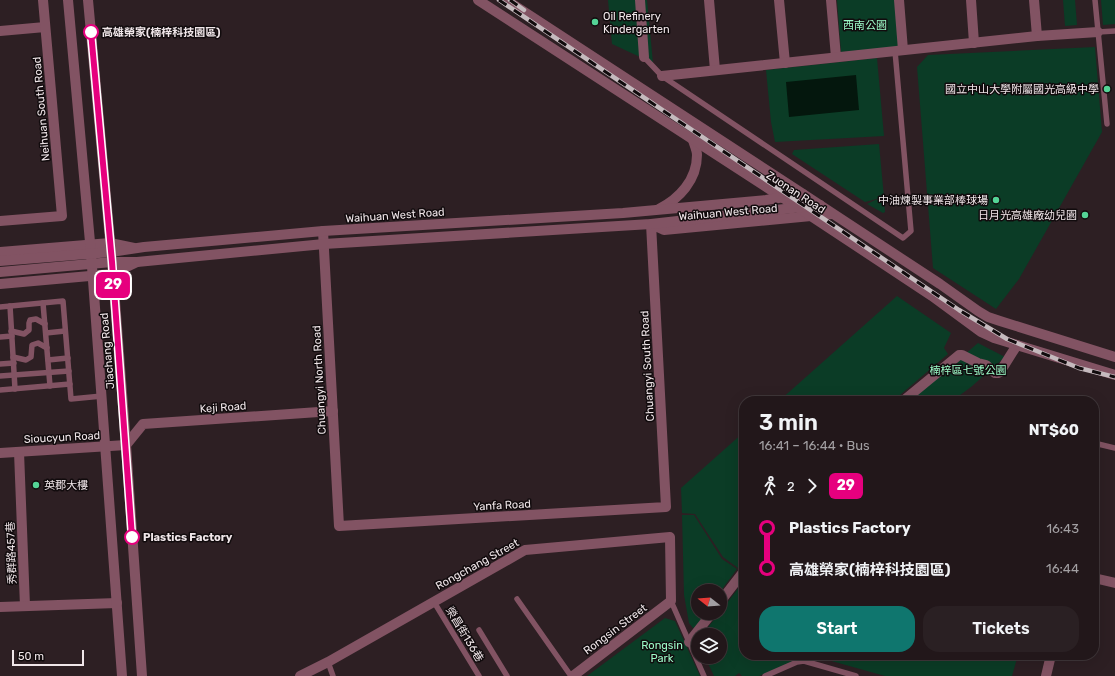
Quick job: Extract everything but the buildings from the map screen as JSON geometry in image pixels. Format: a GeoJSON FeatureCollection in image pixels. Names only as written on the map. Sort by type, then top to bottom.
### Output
{"type":"FeatureCollection","features":[{"type":"Feature","properties":{"kind":"street","name":"Neihuan South Road"},"geometry":{"type":"LineString","coordinates":[[0,221],[62,216],[43,0]]}},
{"type":"Feature","properties":{"kind":"street","name":"Jiachang Road"},"geometry":{"type":"LineString","coordinates":[[68,0],[91,249],[122,676]]}},
{"type":"Feature","properties":{"kind":"street","name":"Jiachang Road"},"geometry":{"type":"LineString","coordinates":[[88,0],[112,262],[142,676]]}},
{"type":"Feature","properties":{"kind":"street","name":"Zuonan Road"},"geometry":{"type":"LineString","coordinates":[[478,0],[811,216],[932,296],[981,332],[1017,346],[1115,374]]}},
{"type":"Feature","properties":{"kind":"street","name":"Zuonan Road"},"geometry":{"type":"LineString","coordinates":[[506,0],[820,205],[988,317],[1115,357]]}},
{"type":"Feature","properties":{"kind":"street"},"geometry":{"type":"LineString","coordinates":[[640,0],[644,57]]}},
{"type":"Feature","properties":{"kind":"street"},"geometry":{"type":"LineString","coordinates":[[709,0],[716,70]]}},
{"type":"Feature","properties":{"kind":"street"},"geometry":{"type":"LineString","coordinates":[[779,0],[785,63]]}},
{"type":"Feature","properties":{"kind":"street"},"geometry":{"type":"LineString","coordinates":[[831,0],[836,57]]}},
{"type":"Feature","properties":{"kind":"street"},"geometry":{"type":"LineString","coordinates":[[899,0],[899,51]]}},
{"type":"Feature","properties":{"kind":"street"},"geometry":{"type":"LineString","coordinates":[[971,0],[974,43]]}},
{"type":"Feature","properties":{"kind":"street"},"geometry":{"type":"LineString","coordinates":[[1034,0],[1037,36]]}},
{"type":"Feature","properties":{"kind":"street"},"geometry":{"type":"LineString","coordinates":[[0,31],[45,27]]}},
{"type":"Feature","properties":{"kind":"street"},"geometry":{"type":"LineString","coordinates":[[662,76],[1037,36],[1098,32]]}},
{"type":"Feature","properties":{"kind":"street","name":"Waihuan West Road"},"geometry":{"type":"LineString","coordinates":[[657,210],[670,204],[687,187],[694,174],[697,154],[693,140]]}},
{"type":"Feature","properties":{"kind":"street","name":"Waihuan West Road"},"geometry":{"type":"LineString","coordinates":[[0,262],[110,247],[134,248],[323,232],[615,214],[766,200],[803,194]]}},
{"type":"Feature","properties":{"kind":"street","name":"Waihuan West Road"},"geometry":{"type":"LineString","coordinates":[[0,272],[112,262],[137,262],[324,244],[651,224],[820,205]]}},
{"type":"Feature","properties":{"kind":"street","name":"Waihuan West Road"},"geometry":{"type":"LineString","coordinates":[[651,224],[664,230],[832,214]]}},
{"type":"Feature","properties":{"kind":"street","name":"Chuangyi South Road"},"geometry":{"type":"LineString","coordinates":[[651,224],[666,507]]}},
{"type":"Feature","properties":{"kind":"street","name":"Chuangyi North Road"},"geometry":{"type":"LineString","coordinates":[[323,232],[339,526]]}},
{"type":"Feature","properties":{"kind":"street","name":"Waihuan West Road"},"geometry":{"type":"LineString","coordinates":[[0,252],[91,249]]}},
{"type":"Feature","properties":{"kind":"street","name":"Waihuan West Road"},"geometry":{"type":"LineString","coordinates":[[0,284],[112,274],[137,262]]}},
{"type":"Feature","properties":{"kind":"street"},"geometry":{"type":"LineString","coordinates":[[909,396],[959,355],[986,365],[995,373],[998,373],[1017,346]]}},
{"type":"Feature","properties":{"kind":"street","name":"Keji Road"},"geometry":{"type":"LineString","coordinates":[[126,445],[143,424],[333,411]]}},
{"type":"Feature","properties":{"kind":"street","name":"Sioucyun Road"},"geometry":{"type":"LineString","coordinates":[[0,453],[126,445]]}},
{"type":"Feature","properties":{"kind":"street","name":"秀群路457巷"},"geometry":{"type":"LineString","coordinates":[[20,452],[25,606]]}},
{"type":"Feature","properties":{"kind":"street","name":"Yanfa Road"},"geometry":{"type":"LineString","coordinates":[[339,526],[666,507]]}},
{"type":"Feature","properties":{"kind":"street","name":"Rongchang Street"},"geometry":{"type":"LineString","coordinates":[[300,676],[328,662],[525,550],[670,538],[671,601]]}},
{"type":"Feature","properties":{"kind":"street"},"geometry":{"type":"LineString","coordinates":[[727,593],[739,577]]}},
{"type":"Feature","properties":{"kind":"street"},"geometry":{"type":"LineString","coordinates":[[1099,579],[1115,583]]}},
{"type":"Feature","properties":{"kind":"street","name":"Rongsin Street"},"geometry":{"type":"LineString","coordinates":[[572,676],[671,601]]}},
{"type":"Feature","properties":{"kind":"street"},"geometry":{"type":"LineString","coordinates":[[0,607],[117,604]]}},
{"type":"Feature","properties":{"kind":"street"},"geometry":{"type":"LineString","coordinates":[[689,642],[706,620]]}},
{"type":"Feature","properties":{"kind":"street"},"geometry":{"type":"LineString","coordinates":[[1046,676],[1051,660]]}},
{"type":"Feature","properties":{"kind":"lane"},"geometry":{"type":"LineString","coordinates":[[1095,0],[1107,124]]}},
{"type":"Feature","properties":{"kind":"lane"},"geometry":{"type":"LineString","coordinates":[[1098,32],[1115,31]]}},
{"type":"Feature","properties":{"kind":"lane"},"geometry":{"type":"LineString","coordinates":[[644,57],[662,76],[903,238],[911,231],[899,51]]}},
{"type":"Feature","properties":{"kind":"lane"},"geometry":{"type":"LineString","coordinates":[[0,307],[63,301],[71,399],[102,396]]}},
{"type":"Feature","properties":{"kind":"lane"},"geometry":{"type":"LineString","coordinates":[[43,303],[50,386]]}},
{"type":"Feature","properties":{"kind":"lane"},"geometry":{"type":"LineString","coordinates":[[10,306],[15,389]]}},
{"type":"Feature","properties":{"kind":"lane"},"geometry":{"type":"LineString","coordinates":[[0,337],[11,333],[24,334],[29,330],[30,320],[36,320],[45,324]]}},
{"type":"Feature","properties":{"kind":"lane"},"geometry":{"type":"LineString","coordinates":[[46,333],[65,331]]}},
{"type":"Feature","properties":{"kind":"lane"},"geometry":{"type":"LineString","coordinates":[[0,364],[13,360],[26,360],[31,357],[32,345],[38,344],[47,348]]}},
{"type":"Feature","properties":{"kind":"lane"},"geometry":{"type":"LineString","coordinates":[[48,360],[68,358]]}},
{"type":"Feature","properties":{"kind":"lane"},"geometry":{"type":"LineString","coordinates":[[0,376],[69,371]]}},
{"type":"Feature","properties":{"kind":"lane"},"geometry":{"type":"LineString","coordinates":[[0,390],[70,384]]}},
{"type":"Feature","properties":{"kind":"lane"},"geometry":{"type":"LineString","coordinates":[[1099,443],[1115,448]]}},
{"type":"Feature","properties":{"kind":"lane"},"geometry":{"type":"LineString","coordinates":[[517,599],[572,676]]}},
{"type":"Feature","properties":{"kind":"lane"},"geometry":{"type":"LineString","coordinates":[[671,601],[704,676]]}},
{"type":"Feature","properties":{"kind":"lane","name":"榮昌街136巷"},"geometry":{"type":"LineString","coordinates":[[434,602],[479,676]]}},
{"type":"Feature","properties":{"kind":"lane"},"geometry":{"type":"LineString","coordinates":[[479,630],[507,676]]}},
{"type":"Feature","properties":{"kind":"lane"},"geometry":{"type":"LineString","coordinates":[[328,662],[333,676]]}},
{"type":"Feature","properties":{"kind":"lane"},"geometry":{"type":"LineString","coordinates":[[765,676],[797,662],[804,662],[856,676]]}},
{"type":"Feature","properties":{"kind":"green space"},"geometry":{"type":"Polygon","coordinates":[[[608,0],[647,0],[653,63],[612,44],[608,0]]]}},
{"type":"Feature","properties":{"kind":"green space","name":"西南公園"},"geometry":{"type":"Polygon","coordinates":[[[837,0],[895,0],[899,47],[841,52],[837,0]]]}},
{"type":"Feature","properties":{"kind":"green space"},"geometry":{"type":"Polygon","coordinates":[[[1063,0],[1075,0],[1077,25],[1065,26],[1063,0]]]}},
{"type":"Feature","properties":{"kind":"green space"},"geometry":{"type":"Polygon","coordinates":[[[1101,0],[1115,0],[1115,24],[1103,25],[1101,0]]]}},
{"type":"Feature","properties":{"kind":"green space","name":"中油煉製事業部棒球場"},"geometry":{"type":"Polygon","coordinates":[[[1095,47],[1102,132],[1019,279],[996,309],[933,268],[917,67],[928,55],[1095,47]]]}},
{"type":"Feature","properties":{"kind":"green space"},"geometry":{"type":"Polygon","coordinates":[[[877,58],[884,136],[775,142],[771,122],[766,70],[877,58]]]}},
{"type":"Feature","properties":{"kind":"green space"},"geometry":{"type":"Polygon","coordinates":[[[879,144],[884,197],[865,202],[792,154],[794,150],[879,144]]]}},
{"type":"Feature","properties":{"kind":"green space"},"geometry":{"type":"Polygon","coordinates":[[[884,198],[885,212],[883,213],[867,204],[875,200],[884,198]]]}},
{"type":"Feature","properties":{"kind":"green space"},"geometry":{"type":"Polygon","coordinates":[[[897,296],[951,333],[944,348],[948,354],[899,396],[785,396],[897,296]]]}},
{"type":"Feature","properties":{"kind":"green space","name":"楠梓區七號公園"},"geometry":{"type":"Polygon","coordinates":[[[978,343],[1005,357],[959,396],[916,396],[978,343]]]}},
{"type":"Feature","properties":{"kind":"green space"},"geometry":{"type":"Polygon","coordinates":[[[739,436],[738,568],[723,557],[695,514],[682,513],[681,488],[739,436]]]}},
{"type":"Feature","properties":{"kind":"green space"},"geometry":{"type":"Polygon","coordinates":[[[682,515],[694,515],[722,559],[737,569],[726,584],[691,584],[691,620],[701,620],[696,627],[693,628],[689,623],[684,595],[682,515]]]}},
{"type":"Feature","properties":{"kind":"green space"},"geometry":{"type":"Polygon","coordinates":[[[739,587],[739,660],[794,660],[759,676],[742,676],[739,673],[735,676],[714,676],[708,664],[727,664],[727,628],[707,628],[714,620],[727,620],[727,603],[739,587]]]}},
{"type":"Feature","properties":{"kind":"green space","name":"Rongsin Park"},"geometry":{"type":"Polygon","coordinates":[[[665,618],[675,621],[691,656],[691,664],[695,664],[700,676],[587,676],[665,618]]]}},
{"type":"Feature","properties":{"kind":"green space"},"geometry":{"type":"Polygon","coordinates":[[[828,660],[1017,660],[1012,676],[885,676],[828,660]]]}},
{"type":"Feature","properties":{"kind":"shaded area"},"geometry":{"type":"Polygon","coordinates":[[[856,75],[859,110],[789,117],[786,82],[856,75]]]}},
{"type":"Feature","properties":{"kind":"railway"},"geometry":{"type":"LineString","coordinates":[[499,0],[959,310],[1007,339],[1079,368],[1115,377]]}},
{"type":"Feature","properties":{"kind":"railway"},"geometry":{"type":"LineString","coordinates":[[510,0],[524,10]]}},
{"type":"Feature","properties":{"kind":"bus line","name":"29"},"geometry":{"type":"LineString","coordinates":[[91,32],[112,262],[132,537]]}},
{"type":"Feature","properties":{"kind":"place","name":"Oil Refinery Kindergarten"},"geometry":{"type":"Point","coordinates":[595,22]}},
{"type":"Feature","properties":{"kind":"place","name":"高雄榮家(楠梓科技園區)"},"geometry":{"type":"Point","coordinates":[91,32]}},
{"type":"Feature","properties":{"kind":"place","name":"國立中山大學附屬國光高級中學"},"geometry":{"type":"Point","coordinates":[1107,89]}},
{"type":"Feature","properties":{"kind":"place","name":"中油煉製事業部棒球場"},"geometry":{"type":"Point","coordinates":[996,200]}},
{"type":"Feature","properties":{"kind":"place","name":"日月光高雄廠幼兒園"},"geometry":{"type":"Point","coordinates":[1085,215]}},
{"type":"Feature","properties":{"kind":"place","name":"英郡大樓"},"geometry":{"type":"Point","coordinates":[36,485]}},
{"type":"Feature","properties":{"kind":"place","name":"Plastics Factory"},"geometry":{"type":"Point","coordinates":[132,537]}}]}
